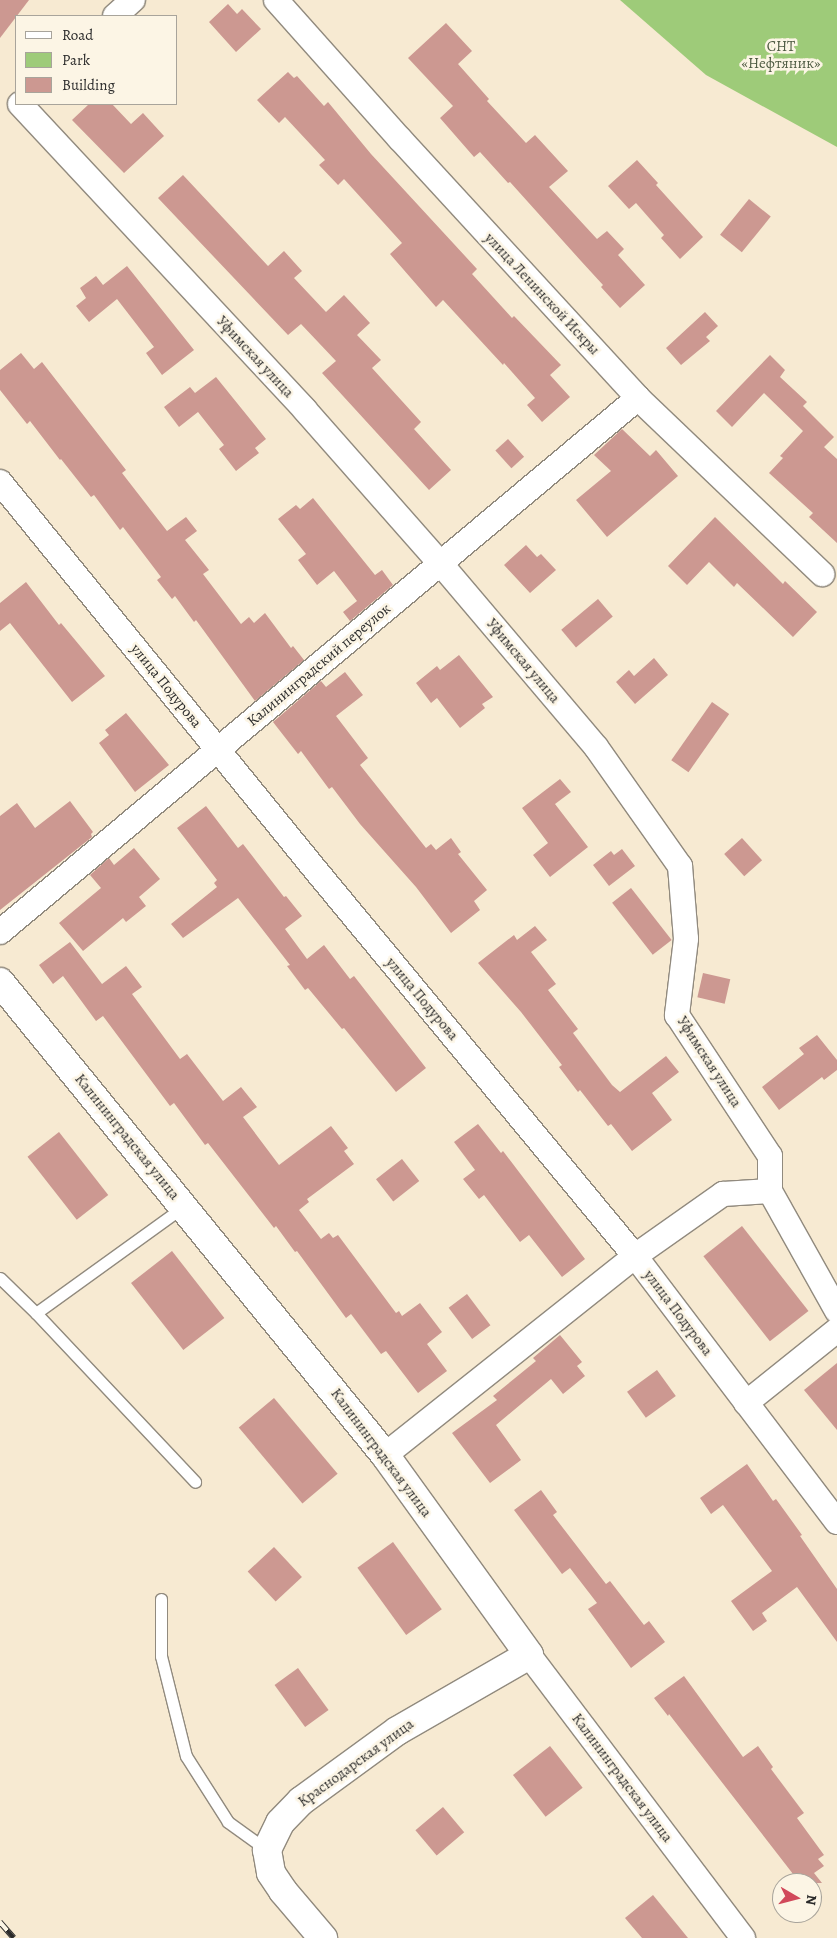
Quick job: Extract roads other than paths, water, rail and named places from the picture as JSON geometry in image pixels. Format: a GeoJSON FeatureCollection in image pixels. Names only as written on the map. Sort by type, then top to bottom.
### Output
{"type":"FeatureCollection","features":[{"type":"Feature","properties":{"kind":"street"},"geometry":{"type":"LineString","coordinates":[[116,15],[133,0]]}},
{"type":"Feature","properties":{"kind":"street","name":"улица Ленинской Искры"},"geometry":{"type":"LineString","coordinates":[[276,0],[394,132],[638,398],[822,574]]}},
{"type":"Feature","properties":{"kind":"street"},"geometry":{"type":"LineString","coordinates":[[0,98],[15,103]]}},
{"type":"Feature","properties":{"kind":"street","name":"Уфимская улица"},"geometry":{"type":"LineString","coordinates":[[21,105],[305,410],[440,563],[596,747],[680,866],[686,939],[676,1015],[770,1156],[770,1191],[837,1311]]}},
{"type":"Feature","properties":{"kind":"street","name":"Калининградский переулок"},"geometry":{"type":"LineString","coordinates":[[0,932],[638,398]]}},
{"type":"Feature","properties":{"kind":"street","name":"улица Подурова"},"geometry":{"type":"LineString","coordinates":[[0,482],[635,1256],[837,1522]]}},
{"type":"Feature","properties":{"kind":"street","name":"Калининградская улица"},"geometry":{"type":"LineString","coordinates":[[0,982],[385,1455],[529,1655],[743,1938]]}},
{"type":"Feature","properties":{"kind":"street"},"geometry":{"type":"LineString","coordinates":[[385,1455],[635,1256],[723,1194],[770,1191]]}},
{"type":"Feature","properties":{"kind":"street"},"geometry":{"type":"LineString","coordinates":[[746,1403],[837,1330]]}},
{"type":"Feature","properties":{"kind":"street","name":"Краснодарская улица"},"geometry":{"type":"LineString","coordinates":[[267,1850],[280,1823],[301,1801],[397,1731],[529,1655]]}},
{"type":"Feature","properties":{"kind":"street"},"geometry":{"type":"LineString","coordinates":[[267,1850],[271,1873],[323,1938]]}},
{"type":"Feature","properties":{"kind":"lane"},"geometry":{"type":"LineString","coordinates":[[36,1313],[184,1206]]}},
{"type":"Feature","properties":{"kind":"lane"},"geometry":{"type":"LineString","coordinates":[[0,1278],[36,1313],[195,1482]]}},
{"type":"Feature","properties":{"kind":"lane"},"geometry":{"type":"LineString","coordinates":[[161,1599],[161,1656],[186,1756],[228,1822],[267,1850]]}},
{"type":"Feature","properties":{"kind":"railway"},"geometry":{"type":"LineString","coordinates":[[0,1922],[14,1938]]}},
{"type":"Feature","properties":{"kind":"park label","name":"СНТ «Нефтяник»"},"geometry":{"type":"Point","coordinates":[781,54]}}]}
